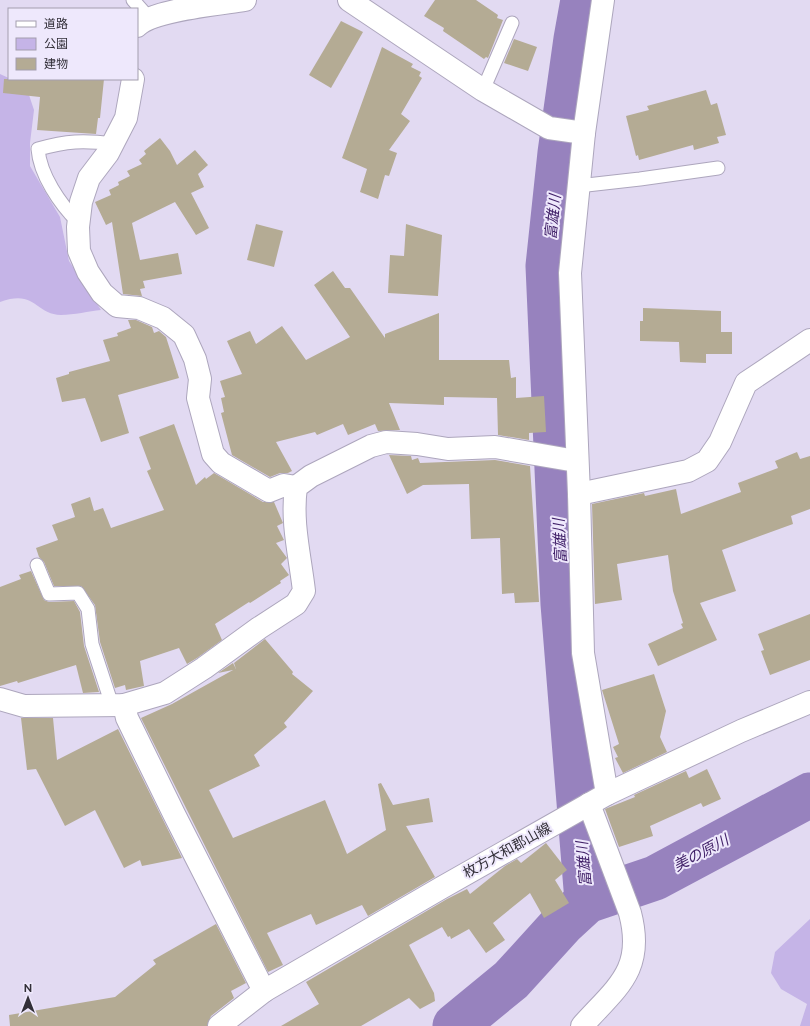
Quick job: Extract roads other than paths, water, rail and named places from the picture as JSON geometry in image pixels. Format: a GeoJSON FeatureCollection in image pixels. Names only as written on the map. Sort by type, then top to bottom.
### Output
{"type":"FeatureCollection","features":[{"type":"Feature","properties":{"kind":"street"},"geometry":{"type":"LineString","coordinates":[[143,22],[167,13],[245,0]]}},
{"type":"Feature","properties":{"kind":"street"},"geometry":{"type":"LineString","coordinates":[[349,0],[483,90],[549,128],[584,133]]}},
{"type":"Feature","properties":{"kind":"street"},"geometry":{"type":"LineString","coordinates":[[582,1026],[625,978],[634,956],[635,930],[598,799],[583,653],[579,494],[576,461],[570,273],[584,133],[603,0]]}},
{"type":"Feature","properties":{"kind":"street"},"geometry":{"type":"LineString","coordinates":[[133,80],[126,118],[108,153],[90,178],[81,202],[78,222],[79,251],[88,272],[102,293],[117,306],[138,308],[163,318],[184,335],[195,359],[200,379],[198,398],[213,454],[221,463],[269,491],[284,485],[296,487],[311,476],[371,446],[386,442],[417,444],[448,449],[495,447],[576,461]]}},
{"type":"Feature","properties":{"kind":"street"},"geometry":{"type":"LineString","coordinates":[[579,494],[688,471],[708,461],[720,442],[746,383],[810,340]]}},
{"type":"Feature","properties":{"kind":"street"},"geometry":{"type":"LineString","coordinates":[[0,699],[24,706],[118,705],[165,693],[204,668],[259,628],[296,604],[304,591],[296,540],[294,504],[296,487]]}},
{"type":"Feature","properties":{"kind":"street","name":"枚方大和郡山線"},"geometry":{"type":"LineString","coordinates":[[218,1026],[264,991],[598,799],[741,731],[810,702]]}},
{"type":"Feature","properties":{"kind":"street"},"geometry":{"type":"LineString","coordinates":[[118,705],[127,718],[264,991]]}},
{"type":"Feature","properties":{"kind":"lane"},"geometry":{"type":"LineString","coordinates":[[138,12],[143,22]]}},
{"type":"Feature","properties":{"kind":"lane"},"geometry":{"type":"LineString","coordinates":[[483,90],[512,23]]}},
{"type":"Feature","properties":{"kind":"lane"},"geometry":{"type":"LineString","coordinates":[[78,222],[67,211],[39,162],[38,149],[67,141],[88,140],[113,144]]}},
{"type":"Feature","properties":{"kind":"lane"},"geometry":{"type":"LineString","coordinates":[[578,186],[718,168]]}},
{"type":"Feature","properties":{"kind":"lane"},"geometry":{"type":"LineString","coordinates":[[37,565],[49,594],[78,593],[88,609],[92,644],[118,705]]}},
{"type":"Feature","properties":{"kind":"waterway","name":"富雄川"},"geometry":{"type":"LineString","coordinates":[[583,0],[560,153],[548,266],[563,604],[587,901]]}},
{"type":"Feature","properties":{"kind":"waterway","name":"美の原川"},"geometry":{"type":"LineString","coordinates":[[455,1026],[511,980],[562,924],[587,901],[655,878],[810,795]]}}]}
